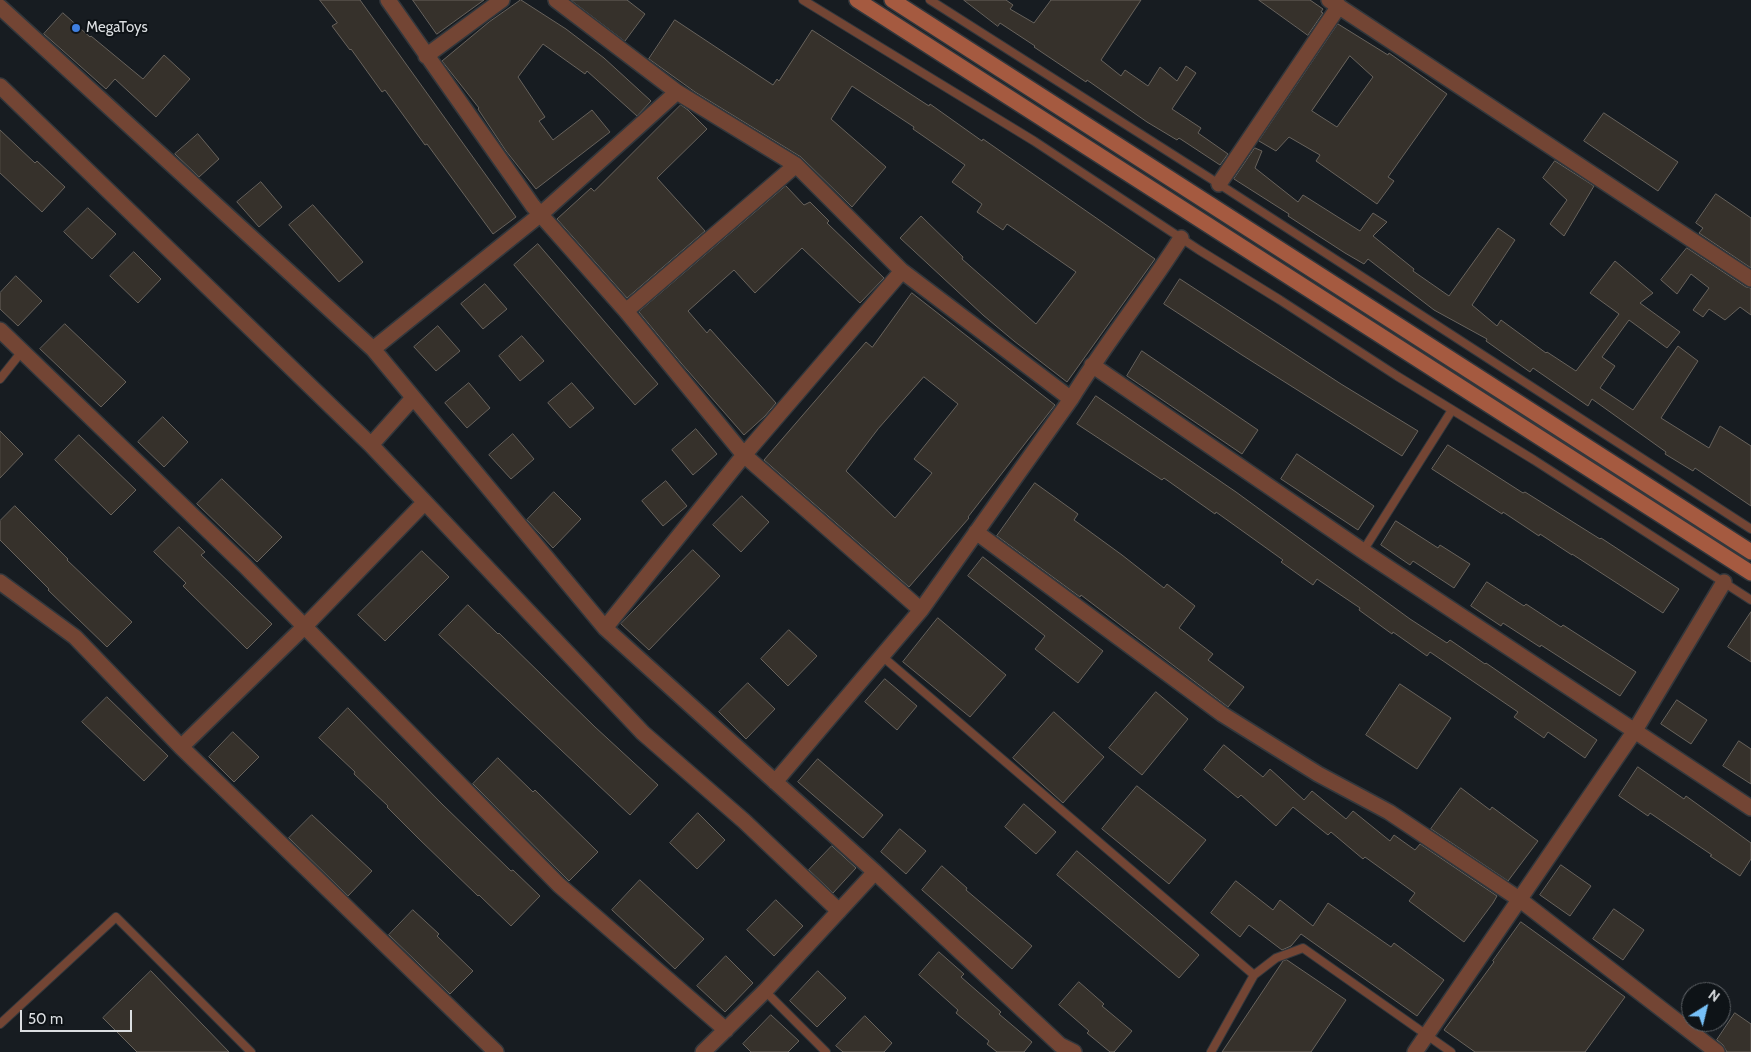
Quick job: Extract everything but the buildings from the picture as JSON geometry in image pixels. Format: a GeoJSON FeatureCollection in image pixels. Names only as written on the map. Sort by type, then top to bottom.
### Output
{"type":"FeatureCollection","features":[{"type":"Feature","properties":{"kind":"main road"},"geometry":{"type":"LineString","coordinates":[[857,0],[1751,573]]}},
{"type":"Feature","properties":{"kind":"main road"},"geometry":{"type":"LineString","coordinates":[[892,0],[1751,552]]}},
{"type":"Feature","properties":{"kind":"street"},"geometry":{"type":"LineString","coordinates":[[388,0],[533,206],[626,311],[744,455],[921,610]]}},
{"type":"Feature","properties":{"kind":"street"},"geometry":{"type":"LineString","coordinates":[[426,56],[502,0]]}},
{"type":"Feature","properties":{"kind":"street"},"geometry":{"type":"LineString","coordinates":[[556,0],[677,92],[796,165],[902,271],[1071,399]]}},
{"type":"Feature","properties":{"kind":"street"},"geometry":{"type":"LineString","coordinates":[[1219,184],[1334,3],[1751,279]]}},
{"type":"Feature","properties":{"kind":"street"},"geometry":{"type":"LineString","coordinates":[[0,7],[373,348],[412,398],[605,628],[874,872],[1060,1045],[1074,1052]]}},
{"type":"Feature","properties":{"kind":"street"},"geometry":{"type":"LineString","coordinates":[[0,86],[371,445],[643,733],[744,821],[839,911]]}},
{"type":"Feature","properties":{"kind":"street"},"geometry":{"type":"LineString","coordinates":[[373,348],[541,214],[677,92]]}},
{"type":"Feature","properties":{"kind":"street"},"geometry":{"type":"LineString","coordinates":[[626,311],[796,165]]}},
{"type":"Feature","properties":{"kind":"street"},"geometry":{"type":"LineString","coordinates":[[775,782],[921,610],[1071,399],[1092,365],[1165,264],[1181,238]]}},
{"type":"Feature","properties":{"kind":"street"},"geometry":{"type":"LineString","coordinates":[[605,628],[744,455],[902,271]]}},
{"type":"Feature","properties":{"kind":"street"},"geometry":{"type":"LineString","coordinates":[[0,330],[245,566],[304,628],[560,885],[726,1030]]}},
{"type":"Feature","properties":{"kind":"street"},"geometry":{"type":"LineString","coordinates":[[1092,365],[1363,551],[1751,808]]}},
{"type":"Feature","properties":{"kind":"street"},"geometry":{"type":"LineString","coordinates":[[371,445],[412,398]]}},
{"type":"Feature","properties":{"kind":"street"},"geometry":{"type":"LineString","coordinates":[[181,748],[304,628],[425,502]]}},
{"type":"Feature","properties":{"kind":"street"},"geometry":{"type":"LineString","coordinates":[[976,532],[1222,714],[1318,774],[1389,812],[1520,899],[1717,1052]]}},
{"type":"Feature","properties":{"kind":"street"},"geometry":{"type":"LineString","coordinates":[[0,582],[75,637],[181,748],[496,1052]]}},
{"type":"Feature","properties":{"kind":"street"},"geometry":{"type":"LineString","coordinates":[[1415,1052],[1634,732],[1724,582]]}},
{"type":"Feature","properties":{"kind":"street"},"geometry":{"type":"LineString","coordinates":[[703,1052],[765,991],[874,872]]}},
{"type":"Feature","properties":{"kind":"lane"},"geometry":{"type":"LineString","coordinates":[[803,0],[1034,141],[1181,238],[1534,460],[1751,600]]}},
{"type":"Feature","properties":{"kind":"lane"},"geometry":{"type":"LineString","coordinates":[[930,0],[1219,184],[1751,529]]}},
{"type":"Feature","properties":{"kind":"lane"},"geometry":{"type":"LineString","coordinates":[[0,379],[22,350]]}},
{"type":"Feature","properties":{"kind":"lane"},"geometry":{"type":"LineString","coordinates":[[1363,551],[1452,410]]}},
{"type":"Feature","properties":{"kind":"lane"},"geometry":{"type":"LineString","coordinates":[[883,657],[1254,975]]}},
{"type":"Feature","properties":{"kind":"lane"},"geometry":{"type":"LineString","coordinates":[[0,1024],[116,917],[251,1052]]}},
{"type":"Feature","properties":{"kind":"lane"},"geometry":{"type":"LineString","coordinates":[[1211,1052],[1254,975],[1276,958],[1303,948],[1428,1034],[1451,1052]]}},
{"type":"Feature","properties":{"kind":"lane"},"geometry":{"type":"LineString","coordinates":[[765,991],[826,1052]]}},
{"type":"Feature","properties":{"kind":"place","name":"MegaToys"},"geometry":{"type":"Point","coordinates":[76,28]}}]}
